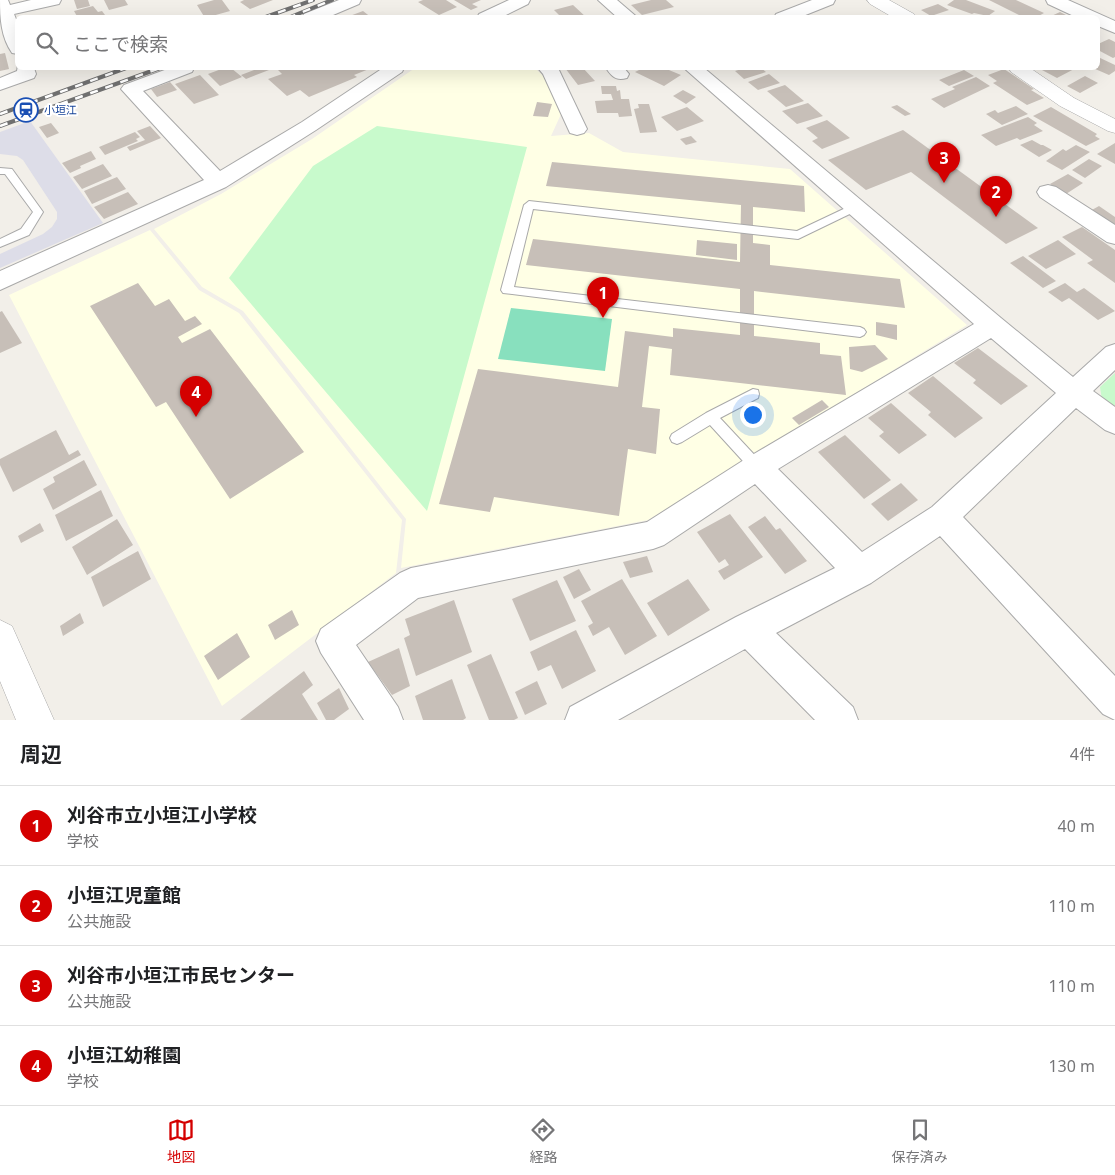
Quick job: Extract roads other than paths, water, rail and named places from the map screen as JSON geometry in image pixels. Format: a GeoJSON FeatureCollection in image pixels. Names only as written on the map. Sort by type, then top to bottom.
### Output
{"type":"FeatureCollection","features":[{"type":"Feature","properties":{"kind":"street"},"geometry":{"type":"LineString","coordinates":[[15,42],[1,8],[53,0]]}},
{"type":"Feature","properties":{"kind":"street"},"geometry":{"type":"LineString","coordinates":[[317,15],[353,0]]}},
{"type":"Feature","properties":{"kind":"street"},"geometry":{"type":"LineString","coordinates":[[491,15],[522,0]]}},
{"type":"Feature","properties":{"kind":"street"},"geometry":{"type":"LineString","coordinates":[[606,0],[626,15]]}},
{"type":"Feature","properties":{"kind":"street"},"geometry":{"type":"LineString","coordinates":[[790,15],[827,0]]}},
{"type":"Feature","properties":{"kind":"street"},"geometry":{"type":"LineString","coordinates":[[876,0],[903,15]]}},
{"type":"Feature","properties":{"kind":"street"},"geometry":{"type":"LineString","coordinates":[[1054,0],[1086,15]]}},
{"type":"Feature","properties":{"kind":"street"},"geometry":{"type":"LineString","coordinates":[[1100,21],[1115,28]]}},
{"type":"Feature","properties":{"kind":"street"},"geometry":{"type":"LineString","coordinates":[[0,84],[27,74],[26,70]]}},
{"type":"Feature","properties":{"kind":"street"},"geometry":{"type":"LineString","coordinates":[[180,70],[131,89],[218,182]]}},
{"type":"Feature","properties":{"kind":"street"},"geometry":{"type":"LineString","coordinates":[[0,281],[218,182],[309,126],[392,70]]}},
{"type":"Feature","properties":{"kind":"street"},"geometry":{"type":"LineString","coordinates":[[548,70],[577,129]]}},
{"type":"Feature","properties":{"kind":"street"},"geometry":{"type":"LineString","coordinates":[[695,70],[992,325],[1074,393],[1115,422]]}},
{"type":"Feature","properties":{"kind":"street"},"geometry":{"type":"LineString","coordinates":[[1021,70],[1067,102],[1115,127]]}},
{"type":"Feature","properties":{"kind":"street"},"geometry":{"type":"LineString","coordinates":[[1048,192],[1115,236]]}},
{"type":"Feature","properties":{"kind":"street"},"geometry":{"type":"LineString","coordinates":[[385,720],[334,641],[411,584],[653,535],[757,467],[992,325]]}},
{"type":"Feature","properties":{"kind":"street"},"geometry":{"type":"LineString","coordinates":[[583,720],[748,629],[860,572],[943,517],[1115,354]]}},
{"type":"Feature","properties":{"kind":"street"},"geometry":{"type":"LineString","coordinates":[[757,467],[860,572]]}},
{"type":"Feature","properties":{"kind":"street"},"geometry":{"type":"LineString","coordinates":[[943,517],[1115,702]]}},
{"type":"Feature","properties":{"kind":"street"},"geometry":{"type":"LineString","coordinates":[[748,629],[840,720]]}},
{"type":"Feature","properties":{"kind":"street"},"geometry":{"type":"LineString","coordinates":[[0,638],[35,720]]}},
{"type":"Feature","properties":{"kind":"lane"},"geometry":{"type":"LineString","coordinates":[[0,171],[8,171],[38,212],[25,232],[0,243]]}},
{"type":"Feature","properties":{"kind":"lane"},"geometry":{"type":"LineString","coordinates":[[856,207],[798,236],[529,205],[507,290],[860,332]]}},
{"type":"Feature","properties":{"kind":"lane"},"geometry":{"type":"LineString","coordinates":[[677,438],[753,394]]}},
{"type":"Feature","properties":{"kind":"lane"},"geometry":{"type":"LineString","coordinates":[[711,417],[757,467]]}},
{"type":"Feature","properties":{"kind":"railway"},"geometry":{"type":"LineString","coordinates":[[271,15],[313,0]]}},
{"type":"Feature","properties":{"kind":"railway"},"geometry":{"type":"LineString","coordinates":[[295,15],[332,0]]}},
{"type":"Feature","properties":{"kind":"railway"},"geometry":{"type":"LineString","coordinates":[[0,114],[121,70]]}},
{"type":"Feature","properties":{"kind":"railway"},"geometry":{"type":"LineString","coordinates":[[0,126],[154,70]]}},
{"type":"Feature","properties":{"kind":"place","name":"小垣江"},"geometry":{"type":"Point","coordinates":[26,110]}},
{"type":"Feature","properties":{"kind":"place","name":"刈谷市小垣江市民センター"},"geometry":{"type":"Point","coordinates":[944,183]}},
{"type":"Feature","properties":{"kind":"place","name":"小垣江児童館"},"geometry":{"type":"Point","coordinates":[996,217]}},
{"type":"Feature","properties":{"kind":"place","name":"刈谷市立小垣江小学校"},"geometry":{"type":"Point","coordinates":[603,318]}},
{"type":"Feature","properties":{"kind":"place","name":"小垣江幼稚園"},"geometry":{"type":"Point","coordinates":[196,417]}}]}
